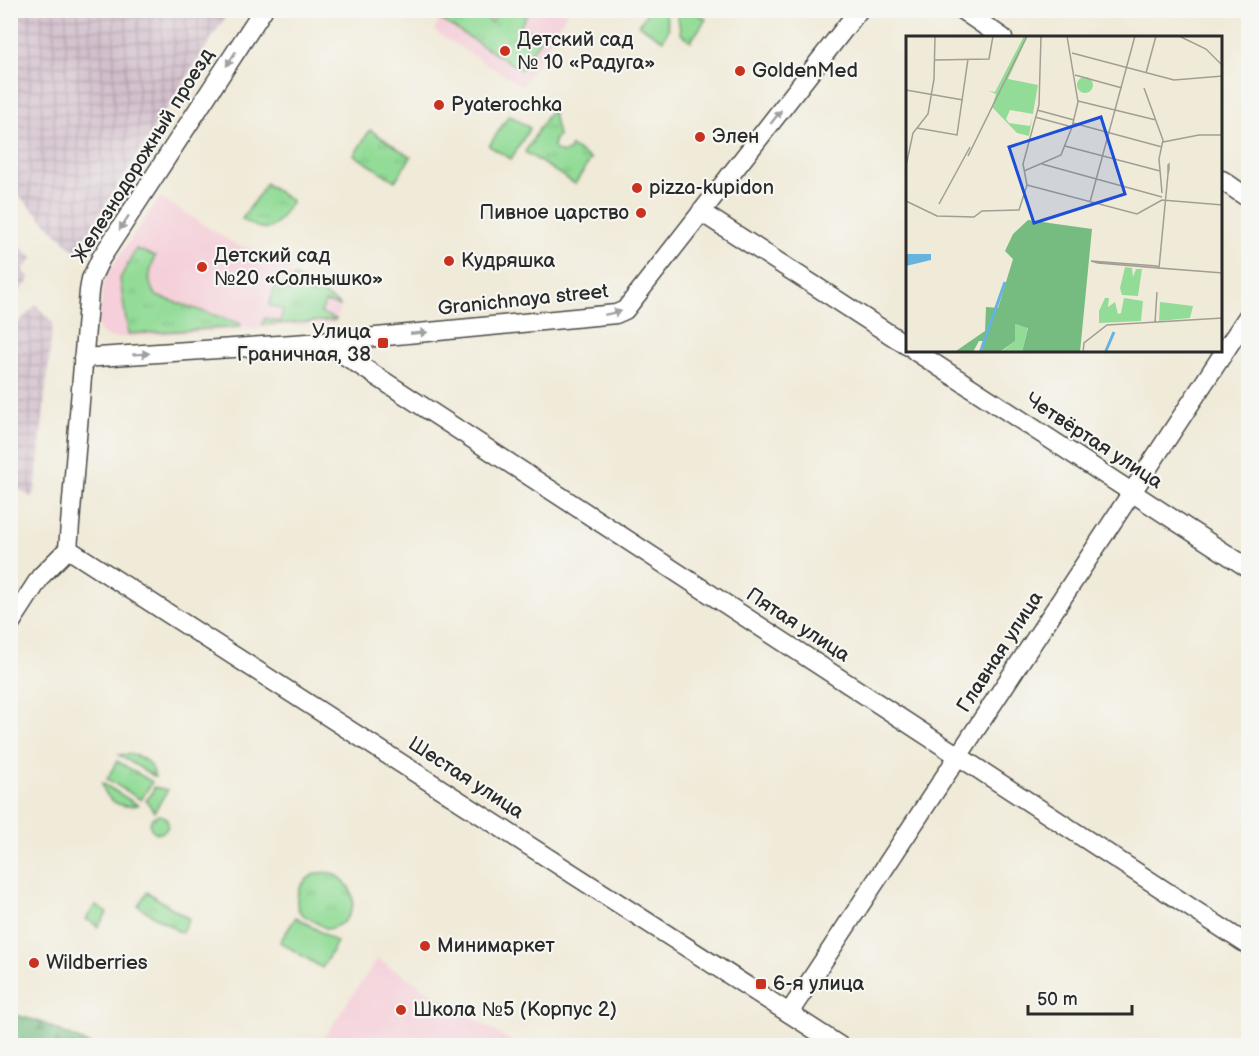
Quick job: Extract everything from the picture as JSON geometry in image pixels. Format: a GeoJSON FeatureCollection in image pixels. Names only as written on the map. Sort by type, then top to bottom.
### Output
{"type":"FeatureCollection","features":[{"type":"Feature","properties":{"kind":"street","name":"Железнодорожный проезд"},"geometry":{"type":"LineString","coordinates":[[68,549],[91,279],[101,258],[263,10]]}},
{"type":"Feature","properties":{"kind":"street","name":"Granichnaya street"},"geometry":{"type":"LineString","coordinates":[[83,358],[324,342],[616,314],[625,310],[859,10]]}},
{"type":"Feature","properties":{"kind":"street"},"geometry":{"type":"LineString","coordinates":[[962,10],[1000,36]]}},
{"type":"Feature","properties":{"kind":"street"},"geometry":{"type":"LineString","coordinates":[[1223,181],[1248,198]]}},
{"type":"Feature","properties":{"kind":"street"},"geometry":{"type":"LineString","coordinates":[[701,212],[906,345]]}},
{"type":"Feature","properties":{"kind":"street","name":"Главная улица"},"geometry":{"type":"LineString","coordinates":[[789,1013],[1248,316]]}},
{"type":"Feature","properties":{"kind":"street","name":"Пятая улица"},"geometry":{"type":"LineString","coordinates":[[324,342],[1248,945]]}},
{"type":"Feature","properties":{"kind":"street","name":"Четвёртая улица"},"geometry":{"type":"LineString","coordinates":[[917,352],[1248,568]]}},
{"type":"Feature","properties":{"kind":"street"},"geometry":{"type":"LineString","coordinates":[[10,624],[41,576],[68,549]]}},
{"type":"Feature","properties":{"kind":"street","name":"Шестая улица"},"geometry":{"type":"LineString","coordinates":[[68,549],[840,1046]]}},
{"type":"Feature","properties":{"kind":"shaded area"},"geometry":{"type":"Polygon","coordinates":[[[10,11],[229,11],[76,252],[11,188],[10,11]]]}},
{"type":"Feature","properties":{"kind":"shaded area","name":"Детский сад № 10 «Радуга»"},"geometry":{"type":"Polygon","coordinates":[[[421,11],[568,11],[522,86],[434,31],[439,22],[421,11]]]}},
{"type":"Feature","properties":{"kind":"shaded area","name":"Детский сад №20 «Солнышко»"},"geometry":{"type":"Polygon","coordinates":[[[160,197],[236,245],[274,255],[293,268],[289,273],[341,306],[335,323],[113,338],[105,335],[100,331],[98,324],[107,274],[160,197]]]}},
{"type":"Feature","properties":{"kind":"shaded area"},"geometry":{"type":"Polygon","coordinates":[[[10,237],[33,258],[22,270],[29,277],[27,283],[11,300],[10,237]]]}},
{"type":"Feature","properties":{"kind":"shaded area"},"geometry":{"type":"Polygon","coordinates":[[[36,305],[53,323],[35,491],[31,497],[11,484],[10,331],[36,305]]]}},
{"type":"Feature","properties":{"kind":"shaded area","name":"Школа №5 (Корпус 2)"},"geometry":{"type":"Polygon","coordinates":[[[377,959],[517,1045],[318,1046],[377,959]]]}},
{"type":"Feature","properties":{"kind":"green space"},"geometry":{"type":"Polygon","coordinates":[[[427,11],[445,11],[454,16],[458,11],[473,11],[474,15],[480,19],[482,16],[492,22],[500,11],[529,11],[520,27],[541,38],[521,70],[427,11]]]}},
{"type":"Feature","properties":{"kind":"green space"},"geometry":{"type":"Polygon","coordinates":[[[648,11],[665,11],[669,29],[663,40],[639,25],[648,11]]]}},
{"type":"Feature","properties":{"kind":"green space"},"geometry":{"type":"Polygon","coordinates":[[[679,11],[692,11],[706,19],[691,41],[681,34],[677,14],[679,11]]]}},
{"type":"Feature","properties":{"kind":"green space"},"geometry":{"type":"Polygon","coordinates":[[[552,108],[558,136],[554,142],[555,150],[563,153],[569,151],[571,146],[591,159],[575,184],[525,152],[552,108]]]}},
{"type":"Feature","properties":{"kind":"green space"},"geometry":{"type":"Polygon","coordinates":[[[509,115],[530,128],[511,159],[489,146],[509,115]]]}},
{"type":"Feature","properties":{"kind":"green space"},"geometry":{"type":"Polygon","coordinates":[[[370,130],[411,157],[395,181],[354,155],[370,130]]]}},
{"type":"Feature","properties":{"kind":"green space"},"geometry":{"type":"Polygon","coordinates":[[[266,184],[292,201],[277,223],[267,228],[260,228],[242,219],[266,184]]]}},
{"type":"Feature","properties":{"kind":"green space"},"geometry":{"type":"Polygon","coordinates":[[[136,249],[155,256],[150,272],[150,282],[157,296],[241,324],[240,327],[128,334],[120,279],[136,249]]]}},
{"type":"Feature","properties":{"kind":"green space"},"geometry":{"type":"Polygon","coordinates":[[[294,276],[340,305],[325,302],[321,313],[335,320],[262,325],[265,318],[280,322],[283,310],[269,305],[275,286],[290,291],[294,276]]]}},
{"type":"Feature","properties":{"kind":"green space"},"geometry":{"type":"Polygon","coordinates":[[[129,754],[146,761],[155,777],[119,755],[129,754]]]}},
{"type":"Feature","properties":{"kind":"green space"},"geometry":{"type":"Polygon","coordinates":[[[117,761],[152,782],[141,800],[107,779],[117,761]]]}},
{"type":"Feature","properties":{"kind":"green space"},"geometry":{"type":"Polygon","coordinates":[[[102,783],[138,805],[120,805],[110,799],[102,783]]]}},
{"type":"Feature","properties":{"kind":"green space"},"geometry":{"type":"Polygon","coordinates":[[[154,787],[168,790],[154,812],[146,800],[154,787]]]}},
{"type":"Feature","properties":{"kind":"green space"},"geometry":{"type":"Polygon","coordinates":[[[159,815],[165,818],[168,824],[165,830],[159,833],[153,830],[150,824],[153,818],[159,815]]]}},
{"type":"Feature","properties":{"kind":"green space"},"geometry":{"type":"Polygon","coordinates":[[[317,873],[330,873],[339,877],[349,888],[352,896],[353,903],[348,917],[336,926],[327,929],[304,915],[298,907],[297,899],[301,886],[309,877],[317,873]]]}},
{"type":"Feature","properties":{"kind":"green space"},"geometry":{"type":"Polygon","coordinates":[[[147,892],[189,919],[181,933],[138,906],[147,892]]]}},
{"type":"Feature","properties":{"kind":"green space"},"geometry":{"type":"Polygon","coordinates":[[[95,905],[107,913],[98,927],[86,919],[95,905]]]}},
{"type":"Feature","properties":{"kind":"green space"},"geometry":{"type":"Polygon","coordinates":[[[296,917],[337,942],[322,968],[280,942],[296,917]]]}},
{"type":"Feature","properties":{"kind":"green space"},"geometry":{"type":"Polygon","coordinates":[[[11,1014],[38,1021],[91,1045],[11,1045],[11,1014]]]}},
{"type":"Feature","properties":{"kind":"place","name":"Детский сад № 10 «Радуга»"},"geometry":{"type":"Point","coordinates":[505,51]}},
{"type":"Feature","properties":{"kind":"place","name":"GoldenMed"},"geometry":{"type":"Point","coordinates":[740,71]}},
{"type":"Feature","properties":{"kind":"place","name":"Pyaterochka"},"geometry":{"type":"Point","coordinates":[439,105]}},
{"type":"Feature","properties":{"kind":"place","name":"Элен"},"geometry":{"type":"Point","coordinates":[700,137]}},
{"type":"Feature","properties":{"kind":"place","name":"pizza-kupidon"},"geometry":{"type":"Point","coordinates":[637,188]}},
{"type":"Feature","properties":{"kind":"place","name":"Пивное царство"},"geometry":{"type":"Point","coordinates":[641,213]}},
{"type":"Feature","properties":{"kind":"place","name":"Кудряшка"},"geometry":{"type":"Point","coordinates":[449,261]}},
{"type":"Feature","properties":{"kind":"place","name":"Детский сад №20 «Солнышко»"},"geometry":{"type":"Point","coordinates":[202,267]}},
{"type":"Feature","properties":{"kind":"place","name":"Улица Граничная, 38"},"geometry":{"type":"Point","coordinates":[383,343]}},
{"type":"Feature","properties":{"kind":"place","name":"Минимаркет"},"geometry":{"type":"Point","coordinates":[425,946]}},
{"type":"Feature","properties":{"kind":"place","name":"Wildberries"},"geometry":{"type":"Point","coordinates":[34,963]}},
{"type":"Feature","properties":{"kind":"place","name":"6-я улица"},"geometry":{"type":"Point","coordinates":[761,984]}},
{"type":"Feature","properties":{"kind":"place","name":"Школа №5 (Корпус 2)"},"geometry":{"type":"Point","coordinates":[401,1010]}}]}
